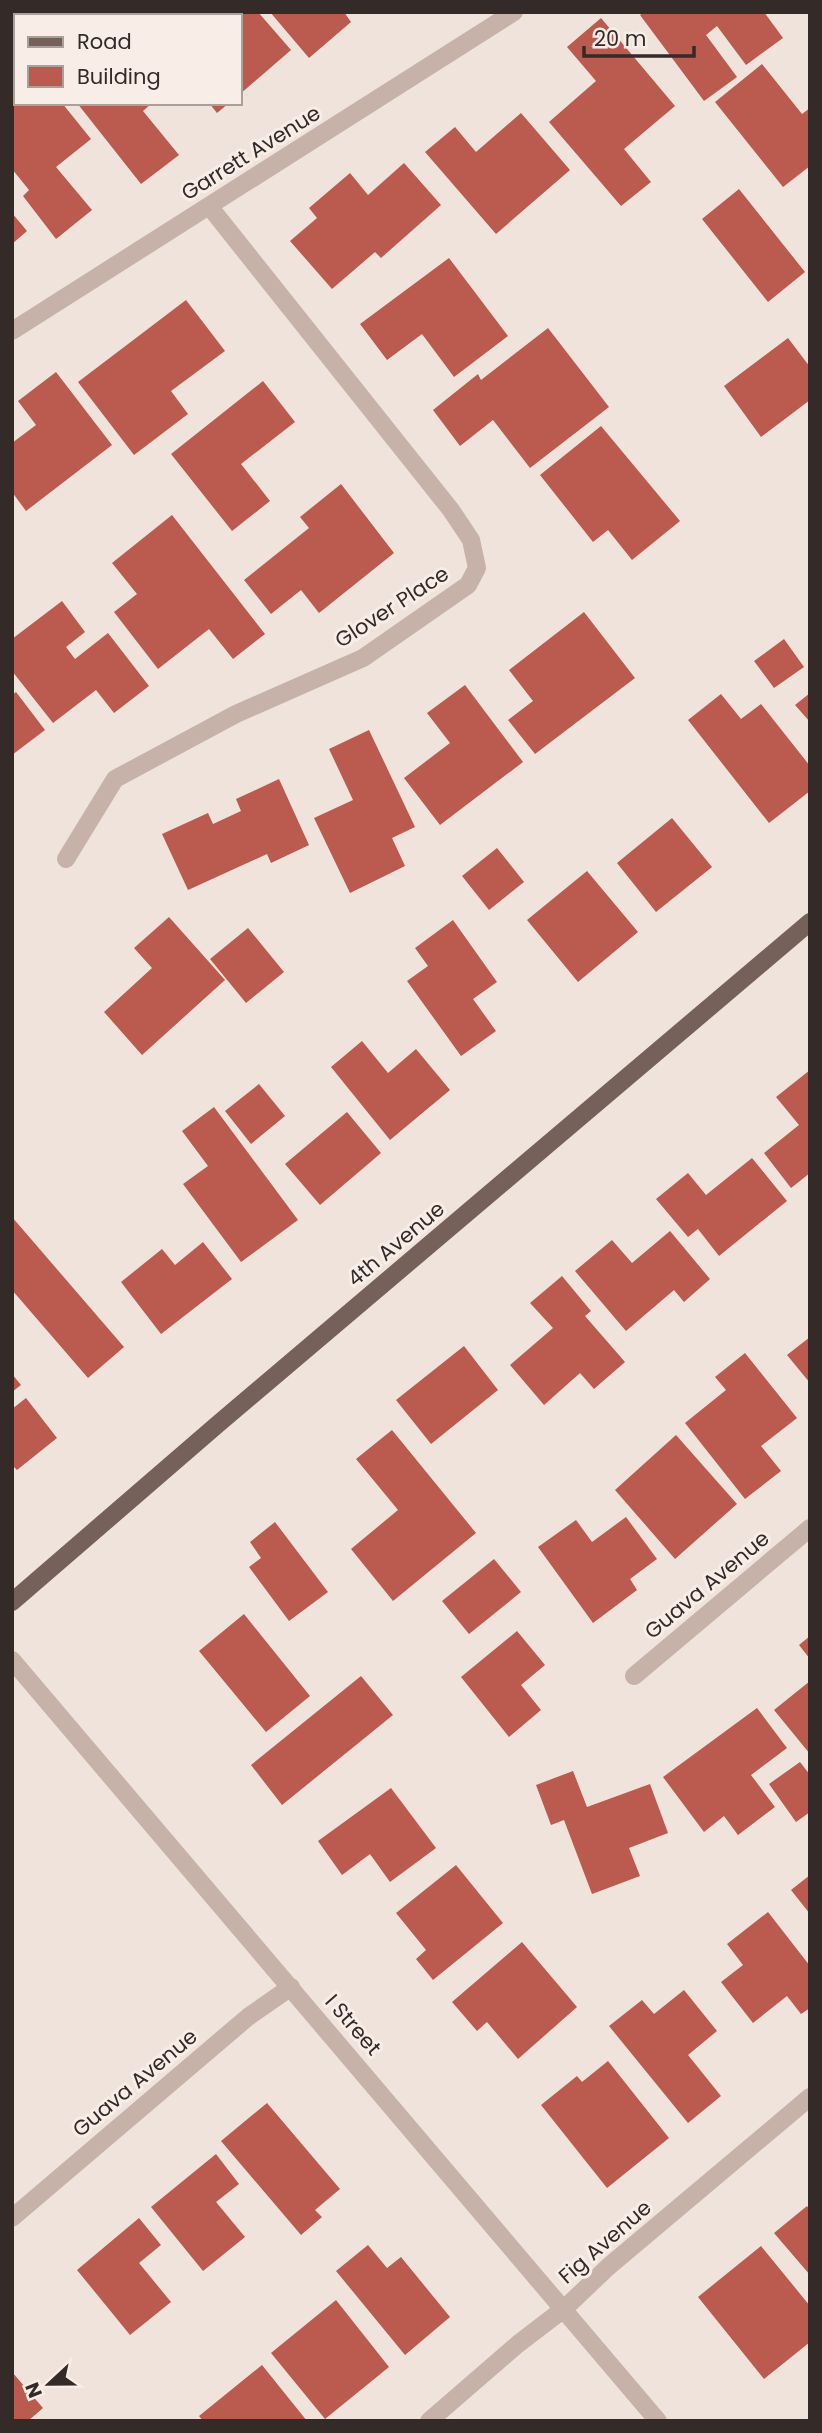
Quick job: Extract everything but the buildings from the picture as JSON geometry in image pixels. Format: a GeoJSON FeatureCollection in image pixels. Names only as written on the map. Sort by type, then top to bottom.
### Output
{"type":"FeatureCollection","features":[{"type":"Feature","properties":{"kind":"main road","name":"4th Avenue"},"geometry":{"type":"LineString","coordinates":[[12,1602],[810,922]]}},
{"type":"Feature","properties":{"kind":"street","name":"Garrett Avenue"},"geometry":{"type":"LineString","coordinates":[[12,331],[514,12]]}},
{"type":"Feature","properties":{"kind":"street","name":"Glover Place"},"geometry":{"type":"LineString","coordinates":[[66,859],[115,779],[236,714],[363,658],[468,585],[477,568],[471,540],[451,510],[209,206]]}},
{"type":"Feature","properties":{"kind":"street","name":"Guava Avenue"},"geometry":{"type":"LineString","coordinates":[[634,1676],[810,1528]]}},
{"type":"Feature","properties":{"kind":"street","name":"I Street"},"geometry":{"type":"LineString","coordinates":[[12,1660],[565,2308],[658,2421]]}},
{"type":"Feature","properties":{"kind":"street","name":"Guava Avenue"},"geometry":{"type":"LineString","coordinates":[[12,2218],[248,2017],[291,1987]]}},
{"type":"Feature","properties":{"kind":"street","name":"Fig Avenue"},"geometry":{"type":"LineString","coordinates":[[429,2421],[810,2097]]}}]}
